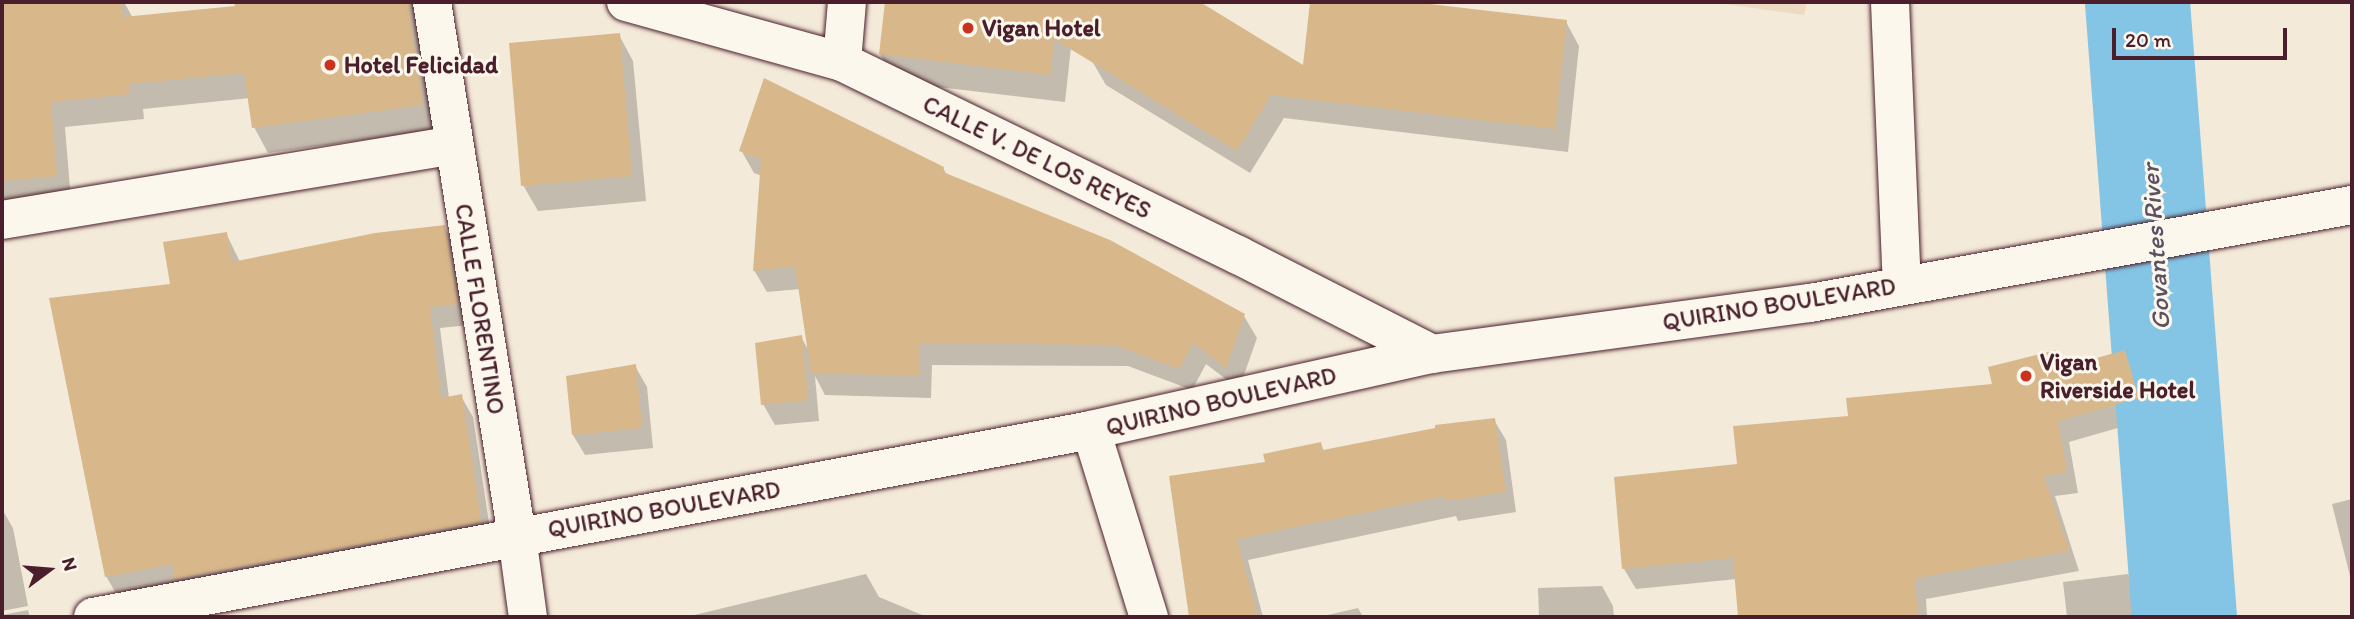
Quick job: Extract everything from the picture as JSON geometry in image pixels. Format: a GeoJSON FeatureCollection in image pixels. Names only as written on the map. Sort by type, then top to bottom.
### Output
{"type":"FeatureCollection","features":[{"type":"Feature","properties":{"kind":"street","name":"CALLE FLORENTINO"},"geometry":{"type":"LineString","coordinates":[[432,2],[528,617]]}},
{"type":"Feature","properties":{"kind":"street","name":"CALLE V. DE LOS REYES"},"geometry":{"type":"LineString","coordinates":[[626,2],[842,62],[1238,255],[1432,354]]}},
{"type":"Feature","properties":{"kind":"street"},"geometry":{"type":"LineString","coordinates":[[842,62],[846,2]]}},
{"type":"Feature","properties":{"kind":"street"},"geometry":{"type":"LineString","coordinates":[[1890,2],[1902,285]]}},
{"type":"Feature","properties":{"kind":"street"},"geometry":{"type":"LineString","coordinates":[[2,220],[453,145]]}},
{"type":"Feature","properties":{"kind":"street","name":"QUIRINO BOULEVARD"},"geometry":{"type":"LineString","coordinates":[[93,617],[1091,430],[1432,354],[1810,303],[2352,205]]}},
{"type":"Feature","properties":{"kind":"street"},"geometry":{"type":"LineString","coordinates":[[1091,430],[1149,617]]}},
{"type":"Feature","properties":{"kind":"shaded area"},"geometry":{"type":"Polygon","coordinates":[[[1710,2],[1807,2],[1804,15],[1710,2]]]}},
{"type":"Feature","properties":{"kind":"building"},"geometry":{"type":"Polygon","coordinates":[[[2,2],[121,2],[123,17],[235,6],[234,2],[408,2],[423,105],[252,128],[244,73],[129,84],[130,94],[51,102],[57,176],[2,181],[2,2]]]}},
{"type":"Feature","properties":{"kind":"building"},"geometry":{"type":"Polygon","coordinates":[[[885,2],[1200,2],[1303,65],[1310,2],[1413,2],[1567,20],[1555,129],[1271,95],[1237,151],[1054,39],[1050,75],[879,54],[885,2]]]}},
{"type":"Feature","properties":{"kind":"building"},"geometry":{"type":"Polygon","coordinates":[[[620,33],[632,176],[521,186],[509,43],[620,33]]]}},
{"type":"Feature","properties":{"kind":"building"},"geometry":{"type":"Polygon","coordinates":[[[764,78],[944,167],[943,172],[1110,240],[1245,314],[1226,368],[1193,343],[1179,369],[1114,345],[920,343],[919,376],[811,373],[795,266],[753,271],[761,159],[739,151],[764,78]]]}},
{"type":"Feature","properties":{"kind":"building"},"geometry":{"type":"Polygon","coordinates":[[[445,225],[458,304],[430,307],[441,398],[462,394],[481,522],[174,579],[174,564],[105,577],[49,298],[170,284],[163,242],[227,232],[232,262],[375,233],[445,225]]]}},
{"type":"Feature","properties":{"kind":"building"},"geometry":{"type":"Polygon","coordinates":[[[802,335],[808,400],[761,405],[755,343],[802,335]]]}},
{"type":"Feature","properties":{"kind":"building"},"geometry":{"type":"Polygon","coordinates":[[[2056,350],[2061,368],[2125,350],[2139,398],[2058,421],[2067,472],[2044,476],[2069,551],[1915,578],[1918,617],[1738,617],[1733,558],[1622,569],[1614,477],[1737,464],[1733,426],[1848,416],[1846,398],[1992,384],[1988,367],[2056,350]]]}},
{"type":"Feature","properties":{"kind":"building"},"geometry":{"type":"Polygon","coordinates":[[[636,364],[642,428],[572,435],[566,376],[636,364]]]}},
{"type":"Feature","properties":{"kind":"building"},"geometry":{"type":"Polygon","coordinates":[[[1495,418],[1506,492],[1445,501],[1444,496],[1237,539],[1258,617],[1189,617],[1169,476],[1265,462],[1263,454],[1321,442],[1323,450],[1435,428],[1435,425],[1495,418]]]}},
{"type":"Feature","properties":{"kind":"waterway","name":"Govantes River"},"geometry":{"type":"LineString","coordinates":[[2137,2],[2184,617]]}},
{"type":"Feature","properties":{"kind":"place","name":"Vigan Hotel"},"geometry":{"type":"Point","coordinates":[968,28]}},
{"type":"Feature","properties":{"kind":"place","name":"Hotel Felicidad"},"geometry":{"type":"Point","coordinates":[330,65]}},
{"type":"Feature","properties":{"kind":"place","name":"Vigan Riverside Hotel"},"geometry":{"type":"Point","coordinates":[2026,376]}}]}
